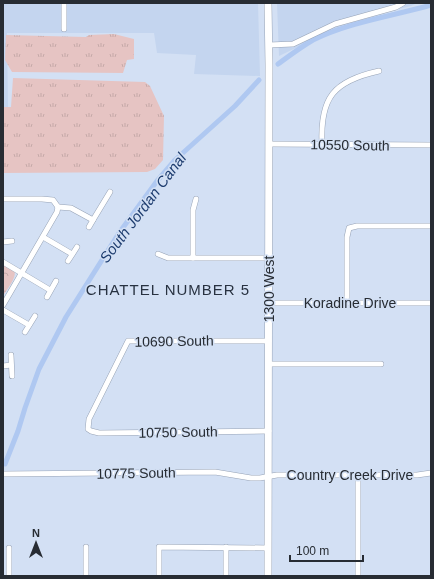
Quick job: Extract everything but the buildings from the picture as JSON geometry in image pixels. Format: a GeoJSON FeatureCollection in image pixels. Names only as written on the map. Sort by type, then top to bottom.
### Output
{"type":"FeatureCollection","features":[{"type":"Feature","properties":{"kind":"street"},"geometry":{"type":"LineString","coordinates":[[64,3],[64,29]]}},
{"type":"Feature","properties":{"kind":"street","name":"1300 West"},"geometry":{"type":"LineString","coordinates":[[268,3],[268,576]]}},
{"type":"Feature","properties":{"kind":"street"},"geometry":{"type":"LineString","coordinates":[[269,45],[293,44],[335,24],[396,7],[403,3]]}},
{"type":"Feature","properties":{"kind":"street"},"geometry":{"type":"LineString","coordinates":[[322,144],[323,116],[325,107],[333,94],[338,88],[351,80],[364,74],[379,71]]}},
{"type":"Feature","properties":{"kind":"street","name":"10550 South"},"geometry":{"type":"LineString","coordinates":[[269,144],[431,145]]}},
{"type":"Feature","properties":{"kind":"street"},"geometry":{"type":"LineString","coordinates":[[89,227],[110,192]]}},
{"type":"Feature","properties":{"kind":"street"},"geometry":{"type":"LineString","coordinates":[[3,199],[53,200],[58,207],[57,212],[43,237],[3,305]]}},
{"type":"Feature","properties":{"kind":"street"},"geometry":{"type":"LineString","coordinates":[[193,258],[193,210],[196,199]]}},
{"type":"Feature","properties":{"kind":"street"},"geometry":{"type":"LineString","coordinates":[[58,207],[71,208],[93,220]]}},
{"type":"Feature","properties":{"kind":"street"},"geometry":{"type":"LineString","coordinates":[[347,303],[347,237],[349,228],[357,226],[431,226]]}},
{"type":"Feature","properties":{"kind":"street"},"geometry":{"type":"LineString","coordinates":[[43,237],[72,254]]}},
{"type":"Feature","properties":{"kind":"street"},"geometry":{"type":"LineString","coordinates":[[3,242],[12,242]]}},
{"type":"Feature","properties":{"kind":"street"},"geometry":{"type":"LineString","coordinates":[[68,262],[77,247]]}},
{"type":"Feature","properties":{"kind":"street"},"geometry":{"type":"LineString","coordinates":[[158,254],[168,258],[269,258]]}},
{"type":"Feature","properties":{"kind":"street"},"geometry":{"type":"LineString","coordinates":[[3,262],[50,290]]}},
{"type":"Feature","properties":{"kind":"street"},"geometry":{"type":"LineString","coordinates":[[46,297],[56,281]]}},
{"type":"Feature","properties":{"kind":"street","name":"Koradine Drive"},"geometry":{"type":"LineString","coordinates":[[268,303],[431,303]]}},
{"type":"Feature","properties":{"kind":"street"},"geometry":{"type":"LineString","coordinates":[[3,310],[29,325]]}},
{"type":"Feature","properties":{"kind":"street"},"geometry":{"type":"LineString","coordinates":[[25,332],[35,316]]}},
{"type":"Feature","properties":{"kind":"street","name":"10690 South"},"geometry":{"type":"LineString","coordinates":[[88,429],[89,419],[128,341],[269,341]]}},
{"type":"Feature","properties":{"kind":"street"},"geometry":{"type":"LineString","coordinates":[[11,356],[12,376]]}},
{"type":"Feature","properties":{"kind":"street"},"geometry":{"type":"LineString","coordinates":[[269,364],[381,364]]}},
{"type":"Feature","properties":{"kind":"street"},"geometry":{"type":"LineString","coordinates":[[3,366],[11,365]]}},
{"type":"Feature","properties":{"kind":"street","name":"10750 South"},"geometry":{"type":"LineString","coordinates":[[88,429],[99,433],[269,431]]}},
{"type":"Feature","properties":{"kind":"street","name":"10775 South"},"geometry":{"type":"LineString","coordinates":[[3,474],[215,472],[251,478],[269,476]]}},
{"type":"Feature","properties":{"kind":"street","name":"Country Creek Drive"},"geometry":{"type":"LineString","coordinates":[[269,476],[417,475],[431,473]]}},
{"type":"Feature","properties":{"kind":"street"},"geometry":{"type":"LineString","coordinates":[[358,475],[358,576]]}},
{"type":"Feature","properties":{"kind":"street"},"geometry":{"type":"LineString","coordinates":[[86,547],[86,576]]}},
{"type":"Feature","properties":{"kind":"street"},"geometry":{"type":"LineString","coordinates":[[159,576],[159,547],[268,548]]}},
{"type":"Feature","properties":{"kind":"street"},"geometry":{"type":"LineString","coordinates":[[226,547],[226,576]]}},
{"type":"Feature","properties":{"kind":"street"},"geometry":{"type":"LineString","coordinates":[[9,548],[9,576]]}},
{"type":"Feature","properties":{"kind":"shaded area"},"geometry":{"type":"Polygon","coordinates":[[[3,3],[258,3],[260,76],[194,74],[196,55],[157,53],[154,33],[7,33],[8,108],[3,108],[3,3]]]}},
{"type":"Feature","properties":{"kind":"shaded area"},"geometry":{"type":"Polygon","coordinates":[[[277,3],[417,3],[411,6],[357,19],[279,56],[277,3]]]}},
{"type":"Feature","properties":{"kind":"green space"},"geometry":{"type":"Polygon","coordinates":[[[114,34],[134,39],[134,59],[127,60],[123,73],[12,72],[5,60],[6,35],[86,37],[89,35],[114,34]]]}},
{"type":"Feature","properties":{"kind":"green space"},"geometry":{"type":"Polygon","coordinates":[[[13,78],[145,82],[150,86],[164,116],[163,160],[155,169],[147,172],[3,173],[3,107],[11,107],[13,78]]]}},
{"type":"Feature","properties":{"kind":"green space"},"geometry":{"type":"Polygon","coordinates":[[[3,265],[12,269],[15,273],[13,280],[3,296],[3,265]]]}},
{"type":"Feature","properties":{"kind":"waterway","name":"South Jordan Canal"},"geometry":{"type":"LineString","coordinates":[[278,64],[313,40],[341,28],[431,5]]}},
{"type":"Feature","properties":{"kind":"waterway","name":"South Jordan Canal"},"geometry":{"type":"LineString","coordinates":[[5,464],[39,369],[66,317],[119,233],[157,181],[175,160],[235,106],[259,80]]}},
{"type":"Feature","properties":{"kind":"district","name":"CHATTEL NUMBER 5"},"geometry":{"type":"Point","coordinates":[168,290]}}]}
